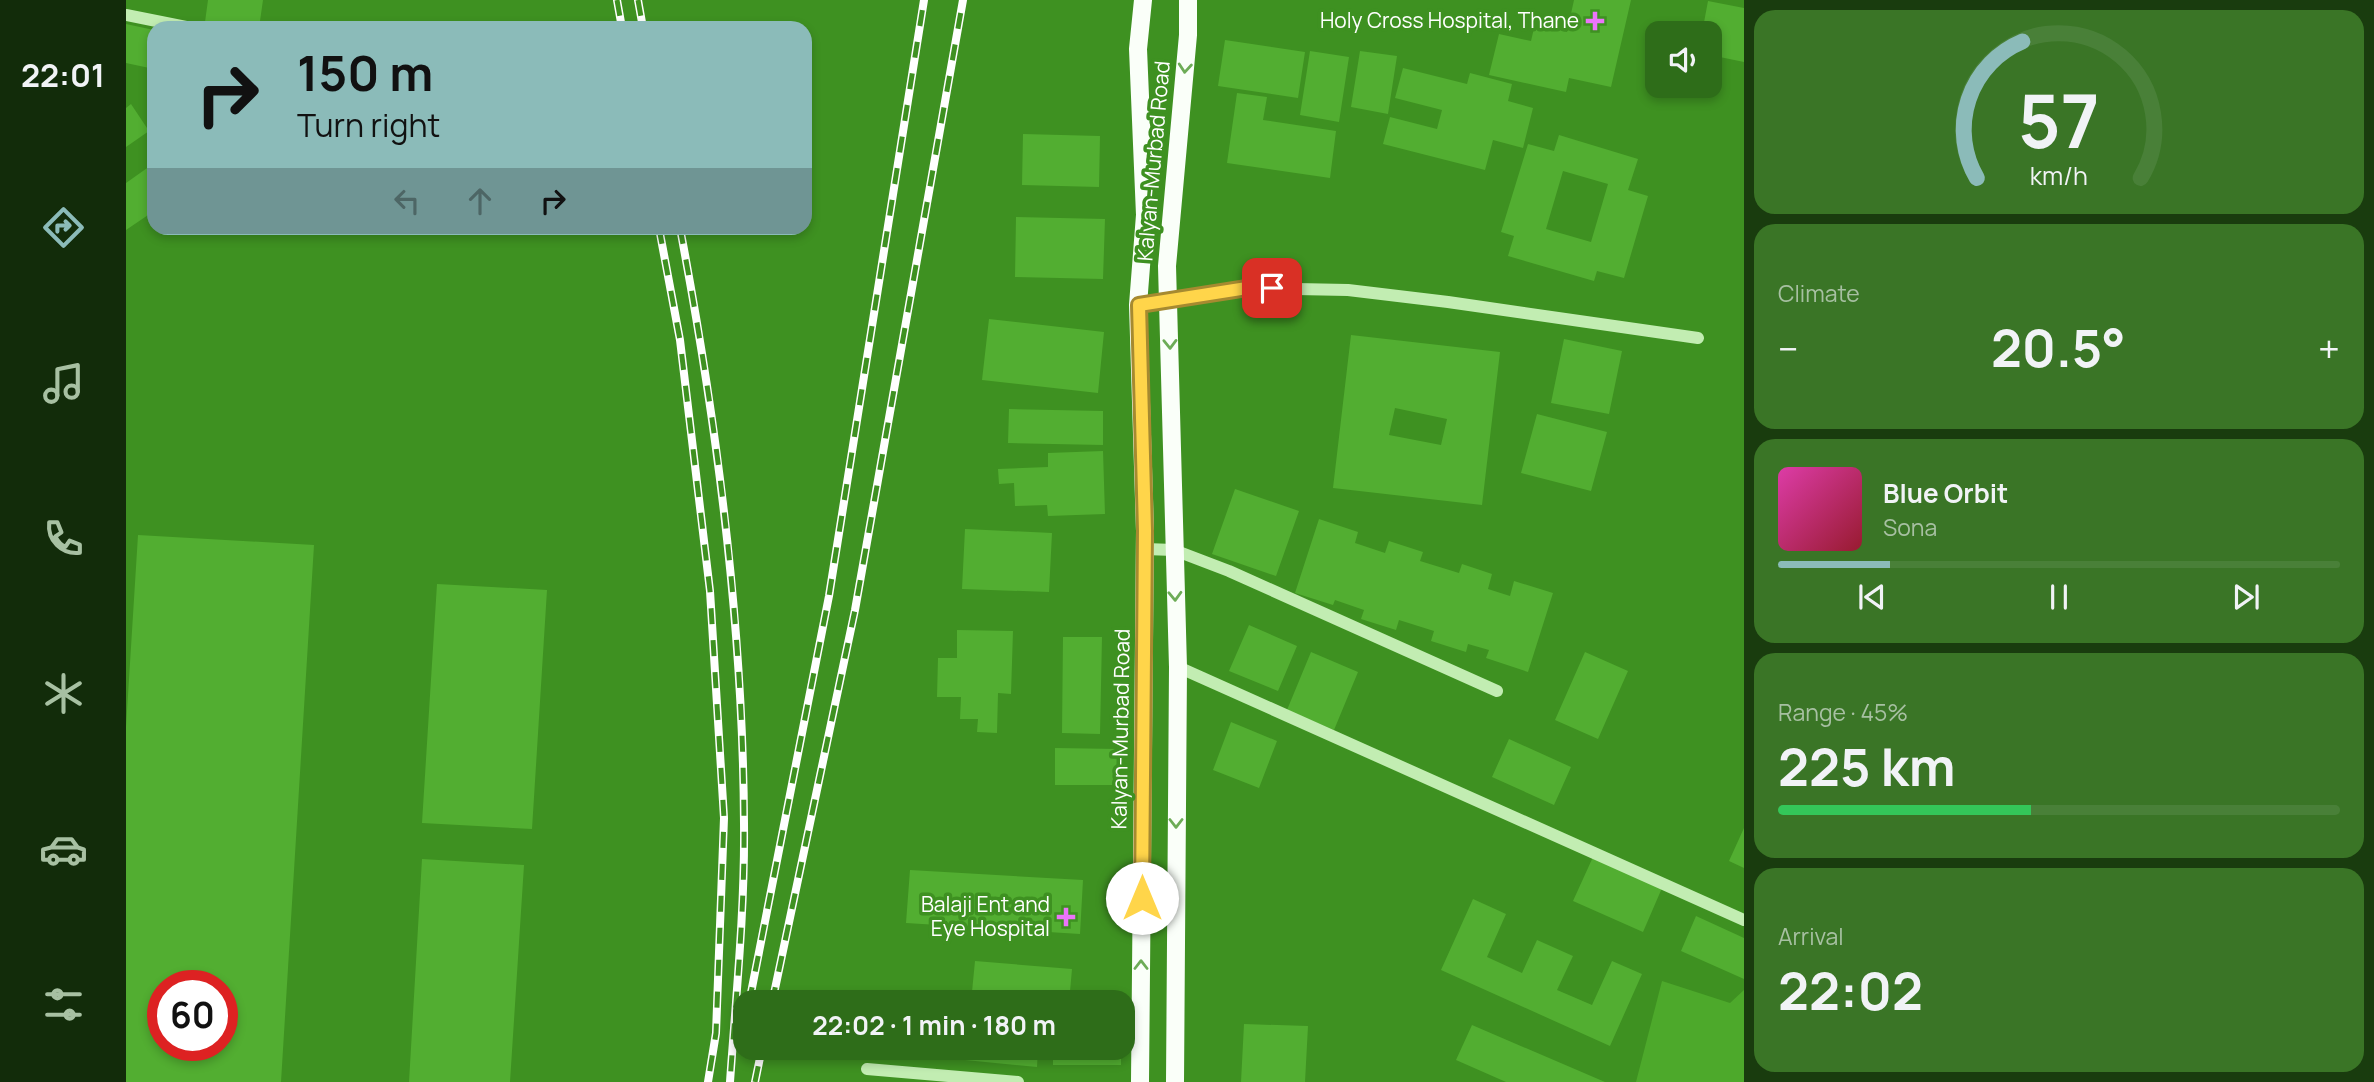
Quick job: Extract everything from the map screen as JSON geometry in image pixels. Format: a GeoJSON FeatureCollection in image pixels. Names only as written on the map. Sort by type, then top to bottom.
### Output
{"type":"FeatureCollection","features":[{"type":"Feature","properties":{"kind":"main road","name":"Kalyan-Murbad Road"},"geometry":{"type":"LineString","coordinates":[[1140,1082],[1145,549],[1139,305],[1145,215],[1138,49],[1143,0]]}},
{"type":"Feature","properties":{"kind":"main road","name":"Kalyan-Murbad Road"},"geometry":{"type":"LineString","coordinates":[[1175,1082],[1178,667],[1167,266],[1188,35],[1188,0]]}},
{"type":"Feature","properties":{"kind":"street"},"geometry":{"type":"LineString","coordinates":[[126,15],[156,21]]}},
{"type":"Feature","properties":{"kind":"street"},"geometry":{"type":"LineString","coordinates":[[1139,305],[1247,288],[1348,290],[1698,338]]}},
{"type":"Feature","properties":{"kind":"street"},"geometry":{"type":"LineString","coordinates":[[1145,549],[1174,550],[1229,571],[1497,691]]}},
{"type":"Feature","properties":{"kind":"street"},"geometry":{"type":"LineString","coordinates":[[1178,667],[1744,920]]}},
{"type":"Feature","properties":{"kind":"street"},"geometry":{"type":"LineString","coordinates":[[867,1069],[1018,1082]]}},
{"type":"Feature","properties":{"kind":"green space"},"geometry":{"type":"Polygon","coordinates":[[[1662,981],[1730,1003],[1744,990],[1744,1082],[1636,1082],[1662,981]]]}},
{"type":"Feature","properties":{"kind":"building"},"geometry":{"type":"Polygon","coordinates":[[[208,0],[263,0],[260,21],[205,21],[208,0]]]}},
{"type":"Feature","properties":{"kind":"building"},"geometry":{"type":"Polygon","coordinates":[[[1574,0],[1631,0],[1611,87],[1569,78],[1566,92],[1489,75],[1499,34],[1531,41],[1535,24],[1567,32],[1574,0]]]}},
{"type":"Feature","properties":{"kind":"building"},"geometry":{"type":"Polygon","coordinates":[[[1708,1],[1744,8],[1744,62],[1722,57],[1722,21],[1704,21],[1708,1]]]}},
{"type":"Feature","properties":{"kind":"building"},"geometry":{"type":"Polygon","coordinates":[[[126,24],[147,28],[147,68],[126,63],[126,24]]]}},
{"type":"Feature","properties":{"kind":"building"},"geometry":{"type":"Polygon","coordinates":[[[1225,40],[1305,52],[1298,98],[1218,86],[1225,40]]]}},
{"type":"Feature","properties":{"kind":"building"},"geometry":{"type":"Polygon","coordinates":[[[1310,51],[1349,57],[1339,122],[1300,115],[1310,51]]]}},
{"type":"Feature","properties":{"kind":"building"},"geometry":{"type":"Polygon","coordinates":[[[1360,51],[1397,56],[1388,114],[1351,107],[1360,51]]]}},
{"type":"Feature","properties":{"kind":"building"},"geometry":{"type":"Polygon","coordinates":[[[1403,68],[1467,84],[1470,73],[1512,84],[1508,101],[1533,108],[1523,148],[1493,140],[1485,170],[1383,144],[1390,117],[1437,129],[1442,110],[1395,98],[1403,68]]]}},
{"type":"Feature","properties":{"kind":"building"},"geometry":{"type":"Polygon","coordinates":[[[1237,93],[1267,97],[1263,120],[1336,131],[1330,178],[1227,163],[1237,93]]]}},
{"type":"Feature","properties":{"kind":"building"},"geometry":{"type":"Polygon","coordinates":[[[131,104],[147,128],[147,132],[126,147],[126,108],[131,104]]]}},
{"type":"Feature","properties":{"kind":"building"},"geometry":{"type":"Polygon","coordinates":[[[1023,134],[1100,136],[1099,187],[1022,185],[1023,134]]]}},
{"type":"Feature","properties":{"kind":"building"},"geometry":{"type":"Polygon","coordinates":[[[1559,135],[1638,159],[1628,190],[1648,196],[1624,278],[1597,271],[1594,281],[1508,256],[1514,236],[1501,232],[1528,144],[1554,151],[1559,135]],[[1563,171],[1546,229],[1591,242],[1608,184],[1563,171]]]}},
{"type":"Feature","properties":{"kind":"building"},"geometry":{"type":"Polygon","coordinates":[[[147,168],[147,216],[126,230],[126,183],[147,168]]]}},
{"type":"Feature","properties":{"kind":"building"},"geometry":{"type":"Polygon","coordinates":[[[1016,217],[1105,219],[1103,279],[1015,277],[1016,217]]]}},
{"type":"Feature","properties":{"kind":"building"},"geometry":{"type":"Polygon","coordinates":[[[989,319],[1104,332],[1098,393],[982,380],[989,319]]]}},
{"type":"Feature","properties":{"kind":"building"},"geometry":{"type":"Polygon","coordinates":[[[1351,335],[1500,352],[1482,505],[1333,488],[1351,335]],[[1395,408],[1389,435],[1441,445],[1447,419],[1395,408]]]}},
{"type":"Feature","properties":{"kind":"building"},"geometry":{"type":"Polygon","coordinates":[[[1564,339],[1622,351],[1609,414],[1551,403],[1564,339]]]}},
{"type":"Feature","properties":{"kind":"building"},"geometry":{"type":"Polygon","coordinates":[[[1009,409],[1103,411],[1103,445],[1008,443],[1009,409]]]}},
{"type":"Feature","properties":{"kind":"building"},"geometry":{"type":"Polygon","coordinates":[[[1537,414],[1607,432],[1591,491],[1521,473],[1537,414]]]}},
{"type":"Feature","properties":{"kind":"building"},"geometry":{"type":"Polygon","coordinates":[[[1103,451],[1105,514],[1048,516],[1047,505],[1015,506],[1014,483],[999,484],[998,469],[1048,467],[1048,453],[1103,451]]]}},
{"type":"Feature","properties":{"kind":"building"},"geometry":{"type":"Polygon","coordinates":[[[1235,489],[1299,511],[1276,576],[1212,554],[1235,489]]]}},
{"type":"Feature","properties":{"kind":"building"},"geometry":{"type":"Polygon","coordinates":[[[1319,519],[1358,532],[1355,543],[1385,553],[1389,541],[1423,552],[1420,561],[1459,573],[1462,564],[1492,574],[1488,589],[1510,596],[1514,581],[1553,593],[1528,672],[1486,658],[1489,650],[1468,644],[1466,652],[1431,641],[1434,631],[1399,620],[1396,630],[1361,619],[1364,610],[1335,600],[1333,605],[1295,593],[1319,519]]]}},
{"type":"Feature","properties":{"kind":"building"},"geometry":{"type":"Polygon","coordinates":[[[965,529],[1052,533],[1049,592],[962,589],[965,529]]]}},
{"type":"Feature","properties":{"kind":"building"},"geometry":{"type":"Polygon","coordinates":[[[138,535],[314,545],[281,1082],[126,1082],[126,727],[138,535]]]}},
{"type":"Feature","properties":{"kind":"building"},"geometry":{"type":"Polygon","coordinates":[[[437,584],[547,590],[532,829],[422,823],[437,584]]]}},
{"type":"Feature","properties":{"kind":"building"},"geometry":{"type":"Polygon","coordinates":[[[1249,625],[1297,646],[1278,691],[1229,671],[1249,625]]]}},
{"type":"Feature","properties":{"kind":"building"},"geometry":{"type":"Polygon","coordinates":[[[957,630],[1013,631],[1011,694],[998,693],[997,733],[977,732],[978,719],[960,719],[961,697],[937,697],[938,658],[957,658],[957,630]]]}},
{"type":"Feature","properties":{"kind":"building"},"geometry":{"type":"Polygon","coordinates":[[[1063,637],[1102,637],[1100,734],[1062,733],[1063,637]]]}},
{"type":"Feature","properties":{"kind":"building"},"geometry":{"type":"Polygon","coordinates":[[[1311,652],[1358,672],[1334,730],[1287,710],[1311,652]]]}},
{"type":"Feature","properties":{"kind":"building"},"geometry":{"type":"Polygon","coordinates":[[[1585,652],[1628,671],[1598,739],[1555,720],[1585,652]]]}},
{"type":"Feature","properties":{"kind":"building"},"geometry":{"type":"Polygon","coordinates":[[[1231,722],[1277,741],[1259,788],[1213,770],[1231,722]]]}},
{"type":"Feature","properties":{"kind":"building"},"geometry":{"type":"Polygon","coordinates":[[[1509,739],[1571,767],[1554,805],[1492,777],[1509,739]]]}},
{"type":"Feature","properties":{"kind":"building"},"geometry":{"type":"Polygon","coordinates":[[[1055,748],[1118,749],[1117,785],[1055,785],[1055,748]]]}},
{"type":"Feature","properties":{"kind":"building"},"geometry":{"type":"Polygon","coordinates":[[[1744,828],[1744,868],[1729,861],[1744,828]]]}},
{"type":"Feature","properties":{"kind":"building"},"geometry":{"type":"Polygon","coordinates":[[[1593,857],[1662,888],[1643,932],[1573,901],[1593,857]]]}},
{"type":"Feature","properties":{"kind":"building"},"geometry":{"type":"Polygon","coordinates":[[[422,859],[524,865],[510,1082],[409,1082],[422,859]]]}},
{"type":"Feature","properties":{"kind":"building"},"geometry":{"type":"Polygon","coordinates":[[[910,870],[1083,880],[1080,934],[906,923],[910,870]]]}},
{"type":"Feature","properties":{"kind":"building"},"geometry":{"type":"Polygon","coordinates":[[[1473,899],[1506,914],[1487,957],[1522,973],[1537,940],[1573,956],[1557,990],[1592,1005],[1612,961],[1642,974],[1610,1046],[1441,970],[1473,899]]]}},
{"type":"Feature","properties":{"kind":"building"},"geometry":{"type":"Polygon","coordinates":[[[1696,916],[1744,938],[1744,979],[1681,951],[1696,916]]]}},
{"type":"Feature","properties":{"kind":"building"},"geometry":{"type":"Polygon","coordinates":[[[975,961],[1072,969],[1070,990],[972,990],[975,961]]]}},
{"type":"Feature","properties":{"kind":"building"},"geometry":{"type":"Polygon","coordinates":[[[1244,1024],[1308,1026],[1305,1082],[1241,1082],[1244,1024]]]}},
{"type":"Feature","properties":{"kind":"building"},"geometry":{"type":"Polygon","coordinates":[[[1472,1025],[1605,1082],[1506,1082],[1456,1060],[1472,1025]]]}},
{"type":"Feature","properties":{"kind":"building"},"geometry":{"type":"Polygon","coordinates":[[[965,1060],[1037,1060],[1037,1067],[965,1060]]]}},
{"type":"Feature","properties":{"kind":"building"},"geometry":{"type":"Polygon","coordinates":[[[1053,1060],[1121,1060],[1121,1065],[1053,1065],[1053,1060]]]}},
{"type":"Feature","properties":{"kind":"railway"},"geometry":{"type":"LineString","coordinates":[[617,0],[621,21]]}},
{"type":"Feature","properties":{"kind":"railway"},"geometry":{"type":"LineString","coordinates":[[638,0],[642,21]]}},
{"type":"Feature","properties":{"kind":"railway"},"geometry":{"type":"LineString","coordinates":[[752,990],[829,596],[924,0]]}},
{"type":"Feature","properties":{"kind":"railway"},"geometry":{"type":"LineString","coordinates":[[775,990],[855,610],[963,0]]}},
{"type":"Feature","properties":{"kind":"railway"},"geometry":{"type":"LineString","coordinates":[[660,235],[680,340],[710,591],[724,818],[716,1033],[708,1082]]}},
{"type":"Feature","properties":{"kind":"railway"},"geometry":{"type":"LineString","coordinates":[[681,235],[726,524],[739,673],[744,855],[730,1082]]}},
{"type":"Feature","properties":{"kind":"railway"},"geometry":{"type":"LineString","coordinates":[[755,1082],[760,1060]]}},
{"type":"Feature","properties":{"kind":"place","name":"Holy Cross Hospital, Thane"},"geometry":{"type":"Point","coordinates":[1595,21]}},
{"type":"Feature","properties":{"kind":"place","name":"Balaji Ent and Eye Hospital"},"geometry":{"type":"Point","coordinates":[1066,917]}},
{"type":"Feature","properties":{"kind":"route"},"geometry":{"type":"LineString","coordinates":[[1142,898],[1145,531],[1139,305],[1247,288],[1272,288]]}}]}
